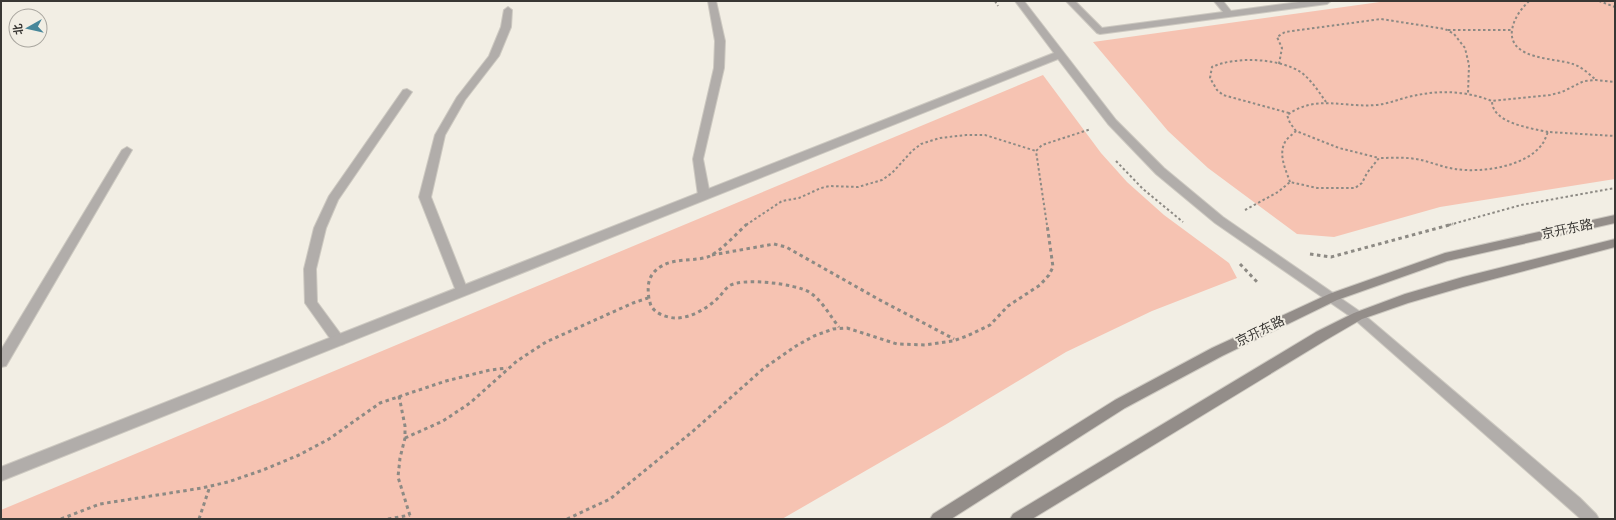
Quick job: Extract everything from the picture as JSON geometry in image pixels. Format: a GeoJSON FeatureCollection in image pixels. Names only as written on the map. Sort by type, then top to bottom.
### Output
{"type":"FeatureCollection","features":[{"type":"Feature","properties":{"kind":"street"},"geometry":{"type":"LineString","coordinates":[[704,195],[698,159],[719,68],[720,41],[712,1]]}},
{"type":"Feature","properties":{"kind":"street"},"geometry":{"type":"LineString","coordinates":[[1019,1],[1112,122],[1160,171],[1220,220],[1358,316],[1575,503],[1591,519]]}},
{"type":"Feature","properties":{"kind":"street"},"geometry":{"type":"LineString","coordinates":[[1070,1],[1100,31],[1327,1]]}},
{"type":"Feature","properties":{"kind":"street"},"geometry":{"type":"LineString","coordinates":[[1218,1],[1229,14]]}},
{"type":"Feature","properties":{"kind":"street"},"geometry":{"type":"LineString","coordinates":[[462,291],[425,197],[440,135],[461,99],[494,56],[506,27],[508,10]]}},
{"type":"Feature","properties":{"kind":"street"},"geometry":{"type":"LineString","coordinates":[[1,474],[1059,55]]}},
{"type":"Feature","properties":{"kind":"street"},"geometry":{"type":"LineString","coordinates":[[338,340],[310,303],[310,269],[320,228],[333,199],[407,92]]}},
{"type":"Feature","properties":{"kind":"street"},"geometry":{"type":"LineString","coordinates":[[1,362],[127,150]]}},
{"type":"Feature","properties":{"kind":"street","name":"京开东路"},"geometry":{"type":"LineString","coordinates":[[938,519],[1120,404],[1217,352],[1332,297],[1445,257],[1615,219]]}},
{"type":"Feature","properties":{"kind":"street","name":"京开东路"},"geometry":{"type":"LineString","coordinates":[[1018,519],[1321,336],[1358,316],[1405,299],[1463,282],[1615,243]]}},
{"type":"Feature","properties":{"kind":"path"},"geometry":{"type":"LineString","coordinates":[[1529,1],[1520,11],[1512,30],[1512,38],[1521,49],[1539,57],[1570,62],[1596,80]]}},
{"type":"Feature","properties":{"kind":"path"},"geometry":{"type":"LineString","coordinates":[[1599,1],[1615,7]]}},
{"type":"Feature","properties":{"kind":"path"},"geometry":{"type":"LineString","coordinates":[[1279,64],[1282,48],[1278,37],[1285,32],[1333,26],[1342,23],[1381,19],[1448,30],[1512,30]]}},
{"type":"Feature","properties":{"kind":"path"},"geometry":{"type":"LineString","coordinates":[[1448,30],[1465,45],[1470,66],[1468,93]]}},
{"type":"Feature","properties":{"kind":"path"},"geometry":{"type":"LineString","coordinates":[[1326,102],[1306,77],[1298,71],[1279,64],[1245,60],[1222,62],[1212,67],[1210,78],[1217,90],[1223,94],[1289,113],[1306,106],[1326,102],[1370,105],[1396,101],[1409,97],[1455,92],[1468,93],[1492,101],[1550,95],[1562,92],[1578,82],[1596,80],[1615,82]]}},
{"type":"Feature","properties":{"kind":"path"},"geometry":{"type":"LineString","coordinates":[[1492,101],[1492,109],[1499,116],[1520,125],[1548,132],[1615,136]]}},
{"type":"Feature","properties":{"kind":"path"},"geometry":{"type":"LineString","coordinates":[[1289,113],[1287,115],[1290,123],[1296,131],[1339,148],[1379,158],[1416,159],[1456,169],[1472,170],[1500,167],[1515,163],[1540,148],[1546,140],[1548,132]]}},
{"type":"Feature","properties":{"kind":"path"},"geometry":{"type":"LineString","coordinates":[[1036,151],[1042,145],[1091,129]]}},
{"type":"Feature","properties":{"kind":"path"},"geometry":{"type":"LineString","coordinates":[[1290,182],[1282,152],[1285,142],[1296,131]]}},
{"type":"Feature","properties":{"kind":"path"},"geometry":{"type":"LineString","coordinates":[[710,256],[748,224],[782,202],[799,198],[821,188],[830,186],[858,187],[882,180],[892,173],[912,151],[921,144],[940,138],[966,135],[985,135],[1036,151]]}},
{"type":"Feature","properties":{"kind":"path"},"geometry":{"type":"LineString","coordinates":[[567,519],[610,498],[623,489],[701,424],[768,364],[791,347],[839,327],[854,328],[886,341],[908,345],[925,346],[955,339],[981,330],[991,324],[1010,304],[1019,297],[1036,289],[1050,275],[1053,267],[1036,151]]}},
{"type":"Feature","properties":{"kind":"path"},"geometry":{"type":"LineString","coordinates":[[1290,182],[1317,188],[1355,188],[1362,183],[1367,173],[1379,158]]}},
{"type":"Feature","properties":{"kind":"path"},"geometry":{"type":"LineString","coordinates":[[1240,213],[1278,192],[1290,182]]}},
{"type":"Feature","properties":{"kind":"path"},"geometry":{"type":"LineString","coordinates":[[1307,252],[1317,256],[1332,257],[1521,205],[1615,188]]}},
{"type":"Feature","properties":{"kind":"path"},"geometry":{"type":"LineString","coordinates":[[839,327],[810,292],[797,287],[776,283],[732,285],[702,311],[674,319],[664,318],[651,306],[648,298],[648,286],[651,276],[660,267],[671,262],[774,244],[786,247],[844,278],[878,299],[955,339]]}},
{"type":"Feature","properties":{"kind":"path"},"geometry":{"type":"LineString","coordinates":[[405,438],[443,421],[470,403],[507,368],[546,342],[619,309],[648,298]]}},
{"type":"Feature","properties":{"kind":"path"},"geometry":{"type":"LineString","coordinates":[[61,519],[100,504],[228,482],[263,470],[299,455],[329,439],[380,403],[446,381],[490,370],[507,368]]}},
{"type":"Feature","properties":{"kind":"path"},"geometry":{"type":"LineString","coordinates":[[388,519],[411,517],[398,476],[400,458],[405,438],[405,426],[399,396]]}},
{"type":"Feature","properties":{"kind":"path"},"geometry":{"type":"LineString","coordinates":[[199,519],[210,486]]}},
{"type":"Feature","properties":{"kind":"shaded area"},"geometry":{"type":"Polygon","coordinates":[[[1387,1],[1615,1],[1615,179],[1440,207],[1334,237],[1297,234],[1208,168],[1168,131],[1093,42],[1387,1]]]}},
{"type":"Feature","properties":{"kind":"shaded area"},"geometry":{"type":"Polygon","coordinates":[[[1043,75],[1101,153],[1127,182],[1164,215],[1229,263],[1237,278],[1152,311],[1066,352],[945,425],[782,519],[1,519],[1,510],[1043,75]]]}}]}
